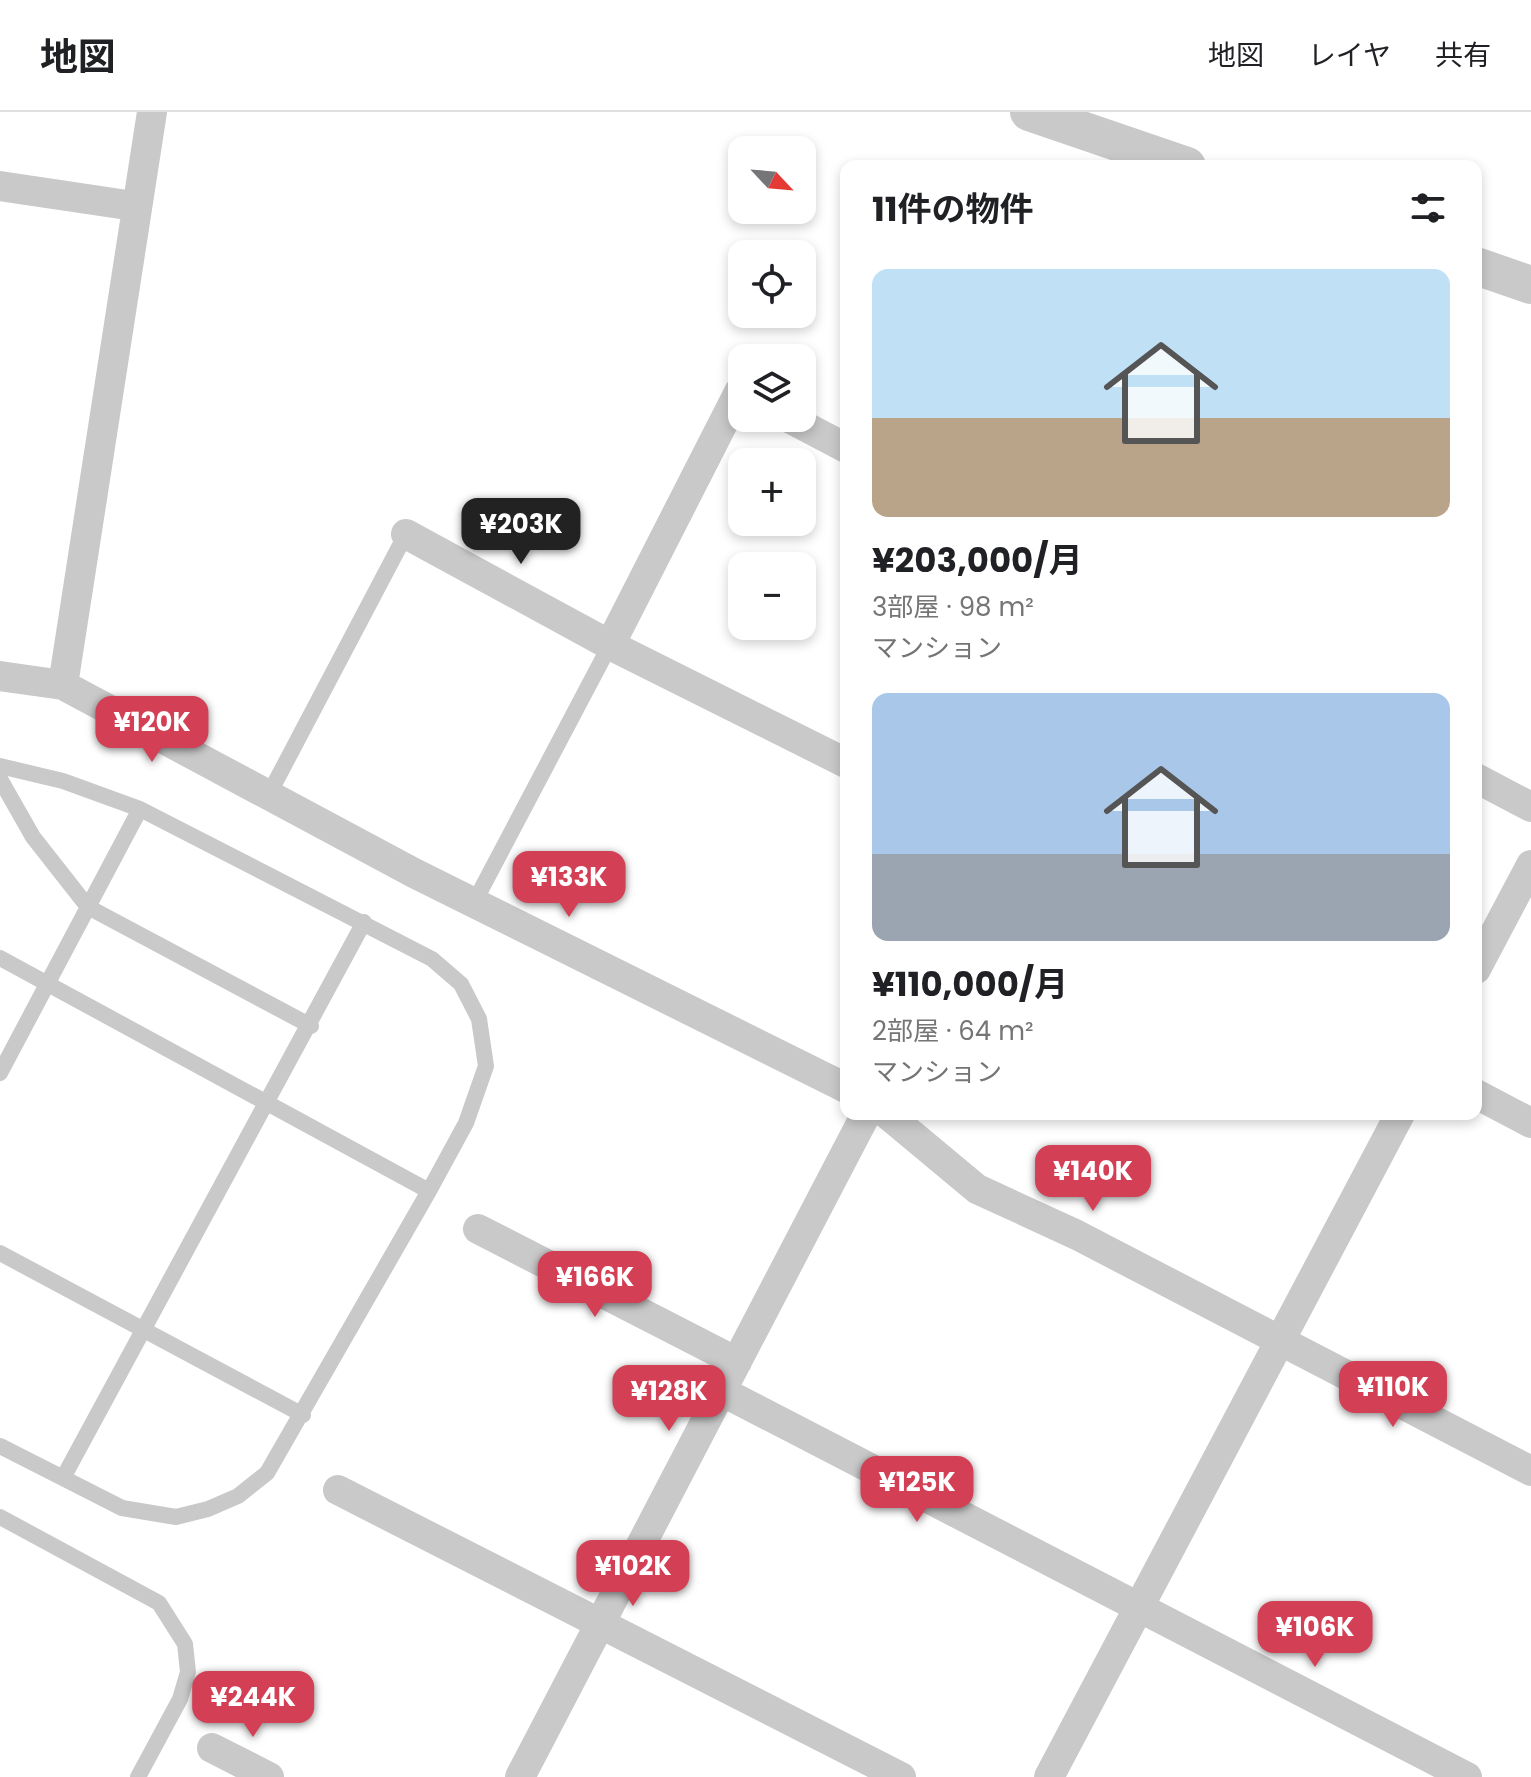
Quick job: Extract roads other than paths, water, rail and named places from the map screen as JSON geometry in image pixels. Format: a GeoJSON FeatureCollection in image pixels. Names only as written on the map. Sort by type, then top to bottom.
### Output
{"type":"FeatureCollection","features":[{"type":"Feature","properties":{"kind":"street"},"geometry":{"type":"LineString","coordinates":[[63,685],[134,206],[152,112]]}},
{"type":"Feature","properties":{"kind":"street"},"geometry":{"type":"LineString","coordinates":[[1029,112],[1169,160]]}},
{"type":"Feature","properties":{"kind":"street"},"geometry":{"type":"LineString","coordinates":[[0,186],[134,206]]}},
{"type":"Feature","properties":{"kind":"street"},"geometry":{"type":"LineString","coordinates":[[1482,268],[1531,285]]}},
{"type":"Feature","properties":{"kind":"street"},"geometry":{"type":"LineString","coordinates":[[610,645],[728,414]]}},
{"type":"Feature","properties":{"kind":"street"},"geometry":{"type":"LineString","coordinates":[[816,432],[840,445]]}},
{"type":"Feature","properties":{"kind":"street"},"geometry":{"type":"LineString","coordinates":[[406,534],[610,645],[840,760]]}},
{"type":"Feature","properties":{"kind":"street"},"geometry":{"type":"LineString","coordinates":[[0,676],[63,685],[268,796],[840,1085]]}},
{"type":"Feature","properties":{"kind":"street"},"geometry":{"type":"LineString","coordinates":[[1482,781],[1531,807]]}},
{"type":"Feature","properties":{"kind":"street"},"geometry":{"type":"LineString","coordinates":[[1482,958],[1531,865]]}},
{"type":"Feature","properties":{"kind":"street"},"geometry":{"type":"LineString","coordinates":[[1482,1097],[1531,1123]]}},
{"type":"Feature","properties":{"kind":"street"},"geometry":{"type":"LineString","coordinates":[[520,1777],[863,1120]]}},
{"type":"Feature","properties":{"kind":"street"},"geometry":{"type":"LineString","coordinates":[[894,1120],[977,1189],[1077,1235],[1531,1471]]}},
{"type":"Feature","properties":{"kind":"street"},"geometry":{"type":"LineString","coordinates":[[1049,1777],[1397,1120]]}},
{"type":"Feature","properties":{"kind":"street"},"geometry":{"type":"LineString","coordinates":[[478,1229],[737,1362]]}},
{"type":"Feature","properties":{"kind":"street"},"geometry":{"type":"LineString","coordinates":[[721,1391],[1138,1610],[1467,1777]]}},
{"type":"Feature","properties":{"kind":"street"},"geometry":{"type":"LineString","coordinates":[[338,1490],[901,1777]]}},
{"type":"Feature","properties":{"kind":"street"},"geometry":{"type":"LineString","coordinates":[[212,1748],[269,1777]]}},
{"type":"Feature","properties":{"kind":"lane"},"geometry":{"type":"LineString","coordinates":[[268,796],[406,534]]}},
{"type":"Feature","properties":{"kind":"lane"},"geometry":{"type":"LineString","coordinates":[[475,901],[610,645]]}},
{"type":"Feature","properties":{"kind":"lane"},"geometry":{"type":"LineString","coordinates":[[0,766],[63,781],[140,809],[432,959],[461,984],[479,1019],[486,1066],[466,1123],[303,1415],[267,1473],[238,1496],[208,1509],[176,1517],[146,1514],[122,1508],[0,1446]]}},
{"type":"Feature","properties":{"kind":"lane"},"geometry":{"type":"LineString","coordinates":[[0,779],[33,837],[88,907],[311,1026]]}},
{"type":"Feature","properties":{"kind":"lane"},"geometry":{"type":"LineString","coordinates":[[0,1073],[140,809]]}},
{"type":"Feature","properties":{"kind":"lane"},"geometry":{"type":"LineString","coordinates":[[63,1478],[311,1026],[364,922]]}},
{"type":"Feature","properties":{"kind":"lane"},"geometry":{"type":"LineString","coordinates":[[0,958],[429,1191]]}},
{"type":"Feature","properties":{"kind":"lane"},"geometry":{"type":"LineString","coordinates":[[0,1253],[303,1415]]}},
{"type":"Feature","properties":{"kind":"lane"},"geometry":{"type":"LineString","coordinates":[[0,1517],[159,1603],[185,1644],[188,1672],[180,1699],[138,1777]]}}]}
